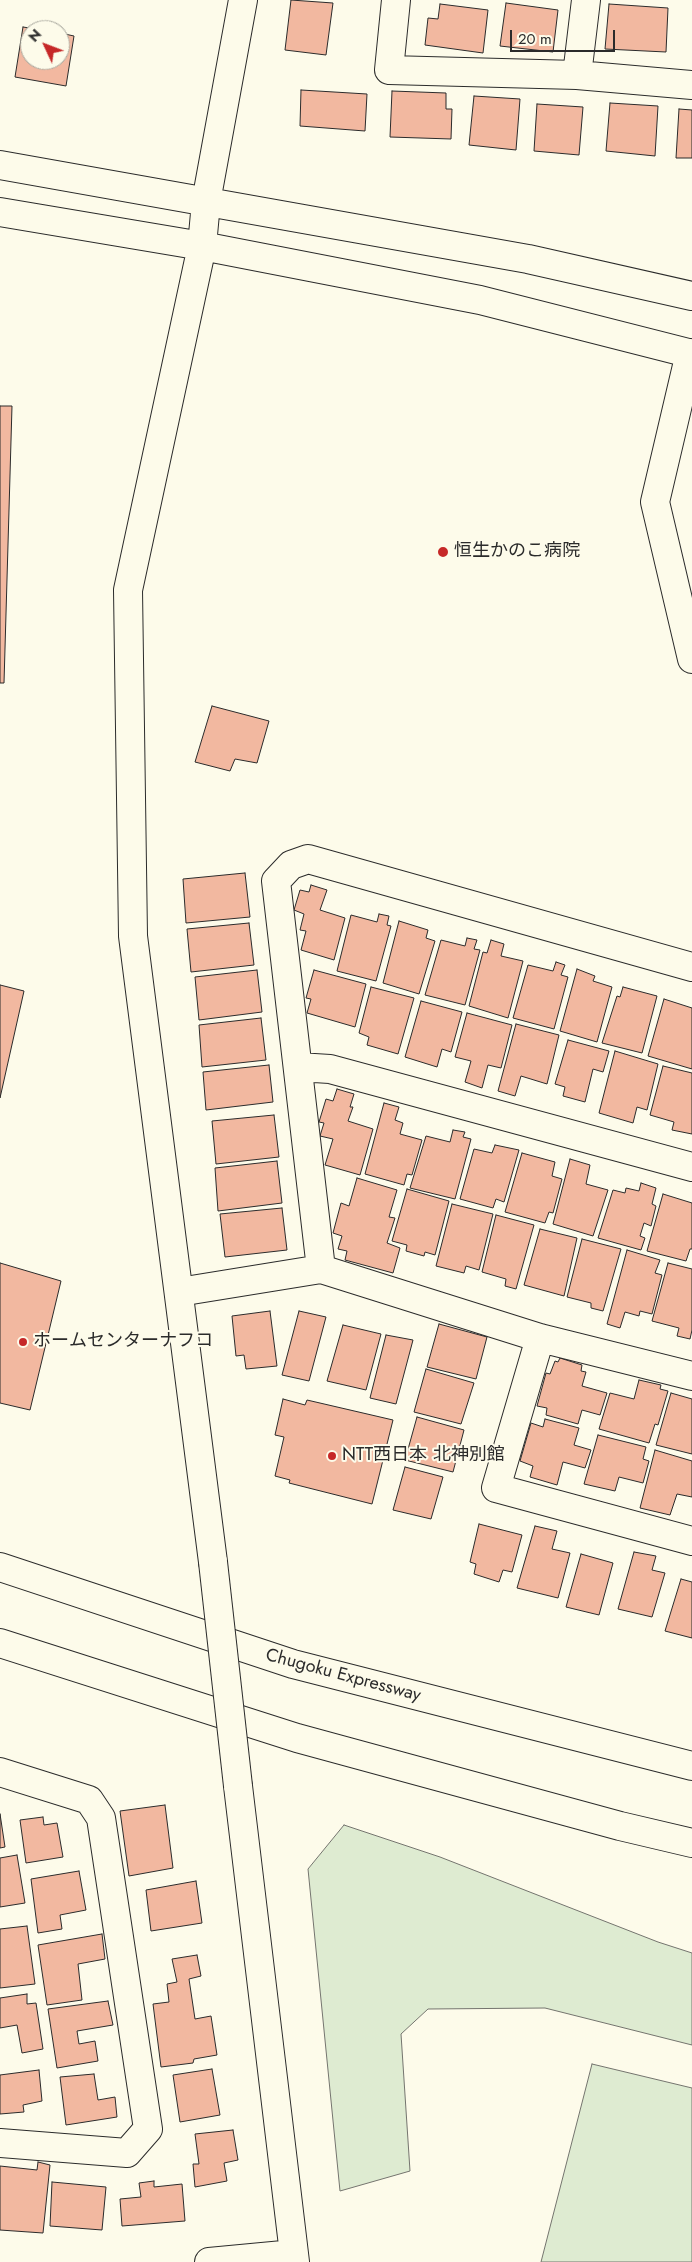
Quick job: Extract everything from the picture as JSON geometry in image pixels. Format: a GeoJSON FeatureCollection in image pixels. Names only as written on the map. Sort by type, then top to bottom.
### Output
{"type":"FeatureCollection","features":[{"type":"Feature","properties":{"kind":"main road"},"geometry":{"type":"LineString","coordinates":[[209,2262],[295,2258],[213,1562],[132,936],[128,590],[202,246],[206,202],[243,0]]}},
{"type":"Feature","properties":{"kind":"main road"},"geometry":{"type":"LineString","coordinates":[[396,0],[389,70],[577,75],[692,85]]}},
{"type":"Feature","properties":{"kind":"main road"},"geometry":{"type":"LineString","coordinates":[[577,75],[586,0]]}},
{"type":"Feature","properties":{"kind":"main road"},"geometry":{"type":"LineString","coordinates":[[0,164],[528,258],[692,296]]}},
{"type":"Feature","properties":{"kind":"main road"},"geometry":{"type":"LineString","coordinates":[[0,212],[202,246],[480,300],[691,354],[654,502],[692,659]]}},
{"type":"Feature","properties":{"kind":"main road"},"geometry":{"type":"LineString","coordinates":[[321,1268],[276,881],[291,865],[308,859],[692,967]]}},
{"type":"Feature","properties":{"kind":"main road"},"geometry":{"type":"LineString","coordinates":[[298,1067],[330,1069],[692,1168]]}},
{"type":"Feature","properties":{"kind":"main road"},"geometry":{"type":"LineString","coordinates":[[178,1292],[321,1268],[540,1338],[692,1376]]}},
{"type":"Feature","properties":{"kind":"main road"},"geometry":{"type":"LineString","coordinates":[[540,1338],[496,1488],[692,1541]]}},
{"type":"Feature","properties":{"kind":"main road","name":"Chugoku Expressway"},"geometry":{"type":"LineString","coordinates":[[0,1567],[294,1664],[692,1766]]}},
{"type":"Feature","properties":{"kind":"main road"},"geometry":{"type":"LineString","coordinates":[[0,1643],[297,1738],[620,1826],[692,1843]]}},
{"type":"Feature","properties":{"kind":"main road"},"geometry":{"type":"LineString","coordinates":[[0,1772],[89,1800],[101,1818],[148,2128],[127,2153],[0,2143]]}},
{"type":"Feature","properties":{"kind":"green space"},"geometry":{"type":"Polygon","coordinates":[[[344,1825],[440,1857],[658,1942],[692,1953],[692,2045],[545,2008],[428,2009],[401,2034],[410,2171],[340,2191],[308,1869],[344,1825]]]}},
{"type":"Feature","properties":{"kind":"green space"},"geometry":{"type":"Polygon","coordinates":[[[592,2064],[692,2088],[692,2262],[541,2262],[592,2064]]]}},
{"type":"Feature","properties":{"kind":"building"},"geometry":{"type":"Polygon","coordinates":[[[291,0],[333,3],[326,55],[285,50],[291,0]]]}},
{"type":"Feature","properties":{"kind":"building"},"geometry":{"type":"Polygon","coordinates":[[[506,3],[558,10],[553,52],[500,46],[506,3]]]}},
{"type":"Feature","properties":{"kind":"building"},"geometry":{"type":"Polygon","coordinates":[[[440,4],[488,10],[483,53],[425,45],[428,18],[438,19],[440,4]]]}},
{"type":"Feature","properties":{"kind":"building"},"geometry":{"type":"Polygon","coordinates":[[[609,4],[668,8],[666,52],[605,49],[609,4]]]}},
{"type":"Feature","properties":{"kind":"building"},"geometry":{"type":"Polygon","coordinates":[[[70,35],[74,36],[70,61],[70,35]]]}},
{"type":"Feature","properties":{"kind":"building"},"geometry":{"type":"Polygon","coordinates":[[[20,46],[20,70],[69,70],[66,86],[15,77],[20,46]]]}},
{"type":"Feature","properties":{"kind":"building"},"geometry":{"type":"Polygon","coordinates":[[[301,90],[367,94],[365,131],[300,126],[301,90]]]}},
{"type":"Feature","properties":{"kind":"building"},"geometry":{"type":"Polygon","coordinates":[[[392,91],[446,93],[446,109],[452,109],[451,139],[390,137],[392,91]]]}},
{"type":"Feature","properties":{"kind":"building"},"geometry":{"type":"Polygon","coordinates":[[[474,96],[520,99],[516,150],[469,145],[474,96]]]}},
{"type":"Feature","properties":{"kind":"building"},"geometry":{"type":"Polygon","coordinates":[[[610,103],[658,106],[655,156],[606,151],[610,103]]]}},
{"type":"Feature","properties":{"kind":"building"},"geometry":{"type":"Polygon","coordinates":[[[537,104],[583,107],[579,155],[534,151],[537,104]]]}},
{"type":"Feature","properties":{"kind":"building"},"geometry":{"type":"Polygon","coordinates":[[[679,109],[692,110],[692,158],[676,158],[679,109]]]}},
{"type":"Feature","properties":{"kind":"building"},"geometry":{"type":"Polygon","coordinates":[[[0,406],[12,406],[4,683],[0,683],[0,406]]]}},
{"type":"Feature","properties":{"kind":"building"},"geometry":{"type":"Polygon","coordinates":[[[212,706],[269,721],[257,763],[235,759],[230,771],[195,762],[212,706]]]}},
{"type":"Feature","properties":{"kind":"building"},"geometry":{"type":"Polygon","coordinates":[[[245,873],[250,917],[186,923],[183,879],[245,873]]]}},
{"type":"Feature","properties":{"kind":"building"},"geometry":{"type":"Polygon","coordinates":[[[311,885],[327,890],[320,910],[345,918],[334,960],[301,950],[306,931],[300,930],[304,914],[294,910],[300,890],[309,892],[311,885]]]}},
{"type":"Feature","properties":{"kind":"building"},"geometry":{"type":"Polygon","coordinates":[[[379,914],[389,916],[387,925],[391,926],[376,981],[337,971],[351,915],[377,922],[379,914]]]}},
{"type":"Feature","properties":{"kind":"building"},"geometry":{"type":"Polygon","coordinates":[[[399,921],[428,930],[426,938],[435,941],[419,994],[383,983],[399,921]]]}},
{"type":"Feature","properties":{"kind":"building"},"geometry":{"type":"Polygon","coordinates":[[[249,923],[254,965],[191,972],[187,929],[249,923]]]}},
{"type":"Feature","properties":{"kind":"building"},"geometry":{"type":"Polygon","coordinates":[[[467,938],[477,940],[474,949],[480,950],[465,1005],[425,995],[441,940],[465,946],[467,938]]]}},
{"type":"Feature","properties":{"kind":"building"},"geometry":{"type":"Polygon","coordinates":[[[491,940],[504,944],[501,956],[523,961],[508,1018],[469,1006],[483,952],[487,953],[491,940]]]}},
{"type":"Feature","properties":{"kind":"building"},"geometry":{"type":"Polygon","coordinates":[[[556,962],[565,965],[561,975],[568,977],[554,1029],[513,1018],[528,965],[553,971],[556,962]]]}},
{"type":"Feature","properties":{"kind":"building"},"geometry":{"type":"Polygon","coordinates":[[[577,969],[595,976],[593,981],[612,987],[597,1042],[560,1031],[577,969]]]}},
{"type":"Feature","properties":{"kind":"building"},"geometry":{"type":"Polygon","coordinates":[[[257,970],[262,1012],[199,1020],[195,977],[257,970]]]}},
{"type":"Feature","properties":{"kind":"building"},"geometry":{"type":"Polygon","coordinates":[[[314,970],[366,984],[355,1027],[307,1013],[311,999],[306,998],[314,970]]]}},
{"type":"Feature","properties":{"kind":"building"},"geometry":{"type":"Polygon","coordinates":[[[0,985],[24,991],[0,1098],[0,985]]]}},
{"type":"Feature","properties":{"kind":"building"},"geometry":{"type":"Polygon","coordinates":[[[371,987],[414,998],[398,1054],[367,1045],[369,1037],[359,1033],[371,987]]]}},
{"type":"Feature","properties":{"kind":"building"},"geometry":{"type":"Polygon","coordinates":[[[623,987],[657,996],[642,1053],[602,1043],[617,996],[620,997],[623,987]]]}},
{"type":"Feature","properties":{"kind":"building"},"geometry":{"type":"Polygon","coordinates":[[[664,999],[692,1008],[692,1069],[648,1056],[664,999]]]}},
{"type":"Feature","properties":{"kind":"building"},"geometry":{"type":"Polygon","coordinates":[[[421,1001],[462,1012],[451,1052],[442,1049],[437,1067],[405,1057],[421,1001]]]}},
{"type":"Feature","properties":{"kind":"building"},"geometry":{"type":"Polygon","coordinates":[[[467,1013],[512,1025],[501,1068],[488,1065],[482,1088],[465,1082],[471,1061],[455,1057],[467,1013]]]}},
{"type":"Feature","properties":{"kind":"building"},"geometry":{"type":"Polygon","coordinates":[[[261,1018],[266,1060],[202,1067],[199,1025],[261,1018]]]}},
{"type":"Feature","properties":{"kind":"building"},"geometry":{"type":"Polygon","coordinates":[[[516,1024],[559,1035],[547,1084],[521,1076],[515,1096],[498,1091],[516,1024]]]}},
{"type":"Feature","properties":{"kind":"building"},"geometry":{"type":"Polygon","coordinates":[[[568,1040],[609,1051],[603,1072],[593,1069],[585,1102],[563,1096],[565,1087],[555,1084],[568,1040]]]}},
{"type":"Feature","properties":{"kind":"building"},"geometry":{"type":"Polygon","coordinates":[[[615,1051],[658,1064],[647,1110],[637,1107],[633,1123],[599,1113],[615,1051]]]}},
{"type":"Feature","properties":{"kind":"building"},"geometry":{"type":"Polygon","coordinates":[[[269,1065],[273,1102],[206,1110],[203,1072],[269,1065]]]}},
{"type":"Feature","properties":{"kind":"building"},"geometry":{"type":"Polygon","coordinates":[[[663,1066],[692,1073],[692,1134],[672,1130],[674,1122],[650,1115],[663,1066]]]}},
{"type":"Feature","properties":{"kind":"building"},"geometry":{"type":"Polygon","coordinates":[[[337,1089],[354,1094],[350,1107],[353,1107],[348,1121],[373,1129],[360,1175],[325,1165],[333,1139],[320,1136],[324,1123],[319,1122],[326,1099],[333,1101],[337,1089]]]}},
{"type":"Feature","properties":{"kind":"building"},"geometry":{"type":"Polygon","coordinates":[[[384,1103],[399,1107],[395,1120],[403,1123],[400,1134],[422,1140],[412,1175],[407,1174],[404,1185],[365,1174],[384,1103]]]}},
{"type":"Feature","properties":{"kind":"building"},"geometry":{"type":"Polygon","coordinates":[[[274,1115],[279,1157],[216,1164],[212,1121],[274,1115]]]}},
{"type":"Feature","properties":{"kind":"building"},"geometry":{"type":"Polygon","coordinates":[[[453,1130],[465,1132],[463,1137],[471,1139],[455,1199],[410,1188],[426,1136],[450,1142],[453,1130]]]}},
{"type":"Feature","properties":{"kind":"building"},"geometry":{"type":"Polygon","coordinates":[[[495,1145],[519,1150],[504,1202],[496,1199],[493,1208],[460,1199],[474,1149],[492,1153],[495,1145]]]}},
{"type":"Feature","properties":{"kind":"building"},"geometry":{"type":"Polygon","coordinates":[[[522,1153],[555,1162],[552,1176],[562,1179],[553,1213],[549,1212],[545,1223],[505,1212],[522,1153]]]}},
{"type":"Feature","properties":{"kind":"building"},"geometry":{"type":"Polygon","coordinates":[[[570,1159],[590,1165],[586,1184],[608,1190],[593,1236],[553,1224],[570,1159]]]}},
{"type":"Feature","properties":{"kind":"building"},"geometry":{"type":"Polygon","coordinates":[[[277,1161],[282,1203],[218,1211],[215,1168],[277,1161]]]}},
{"type":"Feature","properties":{"kind":"building"},"geometry":{"type":"Polygon","coordinates":[[[357,1178],[397,1190],[389,1217],[395,1218],[387,1243],[400,1248],[393,1273],[345,1260],[347,1251],[338,1249],[342,1236],[333,1233],[341,1203],[349,1206],[357,1178]]]}},
{"type":"Feature","properties":{"kind":"building"},"geometry":{"type":"Polygon","coordinates":[[[641,1183],[656,1188],[652,1204],[656,1206],[651,1226],[644,1223],[640,1236],[645,1238],[641,1250],[598,1238],[613,1190],[625,1193],[626,1188],[639,1191],[641,1183]]]}},
{"type":"Feature","properties":{"kind":"building"},"geometry":{"type":"Polygon","coordinates":[[[407,1189],[449,1201],[435,1255],[425,1252],[424,1256],[406,1251],[407,1245],[392,1241],[407,1189]]]}},
{"type":"Feature","properties":{"kind":"building"},"geometry":{"type":"Polygon","coordinates":[[[663,1194],[692,1203],[692,1249],[690,1249],[686,1261],[647,1251],[663,1194]]]}},
{"type":"Feature","properties":{"kind":"building"},"geometry":{"type":"Polygon","coordinates":[[[452,1204],[493,1214],[479,1270],[466,1266],[464,1273],[436,1266],[452,1204]]]}},
{"type":"Feature","properties":{"kind":"building"},"geometry":{"type":"Polygon","coordinates":[[[282,1208],[287,1250],[225,1257],[220,1214],[282,1208]]]}},
{"type":"Feature","properties":{"kind":"building"},"geometry":{"type":"Polygon","coordinates":[[[496,1215],[534,1225],[516,1289],[505,1286],[506,1279],[482,1272],[496,1215]]]}},
{"type":"Feature","properties":{"kind":"building"},"geometry":{"type":"Polygon","coordinates":[[[540,1229],[577,1238],[564,1296],[524,1285],[540,1229]]]}},
{"type":"Feature","properties":{"kind":"building"},"geometry":{"type":"Polygon","coordinates":[[[582,1239],[621,1249],[603,1311],[591,1308],[591,1303],[567,1297],[582,1239]]]}},
{"type":"Feature","properties":{"kind":"building"},"geometry":{"type":"Polygon","coordinates":[[[627,1250],[660,1260],[655,1273],[662,1275],[652,1314],[640,1311],[639,1316],[625,1312],[620,1328],[607,1324],[627,1250]]]}},
{"type":"Feature","properties":{"kind":"building","name":"ホームセンターナフコ"},"geometry":{"type":"Polygon","coordinates":[[[0,1263],[61,1281],[30,1410],[0,1403],[0,1263]]]}},
{"type":"Feature","properties":{"kind":"building"},"geometry":{"type":"Polygon","coordinates":[[[668,1263],[692,1269],[692,1330],[690,1339],[677,1336],[679,1328],[652,1321],[668,1263]]]}},
{"type":"Feature","properties":{"kind":"building"},"geometry":{"type":"Polygon","coordinates":[[[270,1311],[277,1366],[246,1369],[244,1355],[236,1356],[232,1316],[270,1311]]]}},
{"type":"Feature","properties":{"kind":"building"},"geometry":{"type":"Polygon","coordinates":[[[299,1311],[326,1317],[309,1381],[282,1375],[299,1311]]]}},
{"type":"Feature","properties":{"kind":"building"},"geometry":{"type":"Polygon","coordinates":[[[439,1324],[487,1337],[476,1379],[427,1367],[439,1324]]]}},
{"type":"Feature","properties":{"kind":"building"},"geometry":{"type":"Polygon","coordinates":[[[343,1325],[381,1334],[366,1390],[327,1381],[343,1325]]]}},
{"type":"Feature","properties":{"kind":"building"},"geometry":{"type":"Polygon","coordinates":[[[386,1335],[413,1340],[396,1404],[370,1398],[386,1335]]]}},
{"type":"Feature","properties":{"kind":"building"},"geometry":{"type":"Polygon","coordinates":[[[560,1358],[582,1365],[581,1371],[586,1372],[582,1386],[607,1393],[600,1415],[582,1410],[578,1424],[546,1415],[547,1408],[537,1406],[546,1373],[550,1374],[555,1361],[558,1362],[560,1358]]]}},
{"type":"Feature","properties":{"kind":"building"},"geometry":{"type":"Polygon","coordinates":[[[426,1369],[474,1383],[461,1424],[414,1412],[426,1369]]]}},
{"type":"Feature","properties":{"kind":"building"},"geometry":{"type":"Polygon","coordinates":[[[639,1380],[661,1385],[660,1389],[668,1391],[658,1425],[655,1424],[649,1443],[599,1429],[610,1393],[634,1399],[639,1380]]]}},
{"type":"Feature","properties":{"kind":"building"},"geometry":{"type":"Polygon","coordinates":[[[671,1393],[692,1399],[692,1454],[656,1445],[671,1393]]]}},
{"type":"Feature","properties":{"kind":"building","name":"NTT西日本 北神別館"},"geometry":{"type":"Polygon","coordinates":[[[283,1399],[305,1405],[307,1400],[393,1420],[372,1504],[289,1483],[290,1480],[275,1476],[284,1437],[275,1435],[283,1399]]]}},
{"type":"Feature","properties":{"kind":"building"},"geometry":{"type":"Polygon","coordinates":[[[417,1417],[464,1430],[453,1472],[405,1460],[417,1417]]]}},
{"type":"Feature","properties":{"kind":"building"},"geometry":{"type":"Polygon","coordinates":[[[545,1419],[579,1428],[574,1445],[591,1450],[585,1468],[563,1462],[557,1485],[530,1477],[533,1466],[520,1461],[531,1423],[543,1427],[545,1419]]]}},
{"type":"Feature","properties":{"kind":"building"},"geometry":{"type":"Polygon","coordinates":[[[598,1435],[646,1447],[643,1459],[649,1461],[643,1483],[619,1477],[615,1491],[584,1484],[598,1435]]]}},
{"type":"Feature","properties":{"kind":"building"},"geometry":{"type":"Polygon","coordinates":[[[655,1450],[692,1461],[692,1497],[677,1494],[670,1515],[640,1508],[655,1450]]]}},
{"type":"Feature","properties":{"kind":"building"},"geometry":{"type":"Polygon","coordinates":[[[405,1467],[443,1477],[431,1519],[393,1510],[405,1467]]]}},
{"type":"Feature","properties":{"kind":"building"},"geometry":{"type":"Polygon","coordinates":[[[479,1524],[522,1535],[512,1572],[503,1570],[499,1582],[474,1574],[476,1564],[470,1562],[479,1524]]]}},
{"type":"Feature","properties":{"kind":"building"},"geometry":{"type":"Polygon","coordinates":[[[535,1526],[557,1531],[552,1549],[570,1553],[558,1598],[517,1588],[535,1526]]]}},
{"type":"Feature","properties":{"kind":"building"},"geometry":{"type":"Polygon","coordinates":[[[634,1552],[656,1556],[652,1570],[665,1573],[652,1617],[618,1609],[634,1552]]]}},
{"type":"Feature","properties":{"kind":"building"},"geometry":{"type":"Polygon","coordinates":[[[581,1554],[613,1563],[599,1615],[566,1607],[581,1554]]]}},
{"type":"Feature","properties":{"kind":"building"},"geometry":{"type":"Polygon","coordinates":[[[681,1579],[692,1582],[692,1638],[665,1631],[681,1579]]]}},
{"type":"Feature","properties":{"kind":"building"},"geometry":{"type":"Polygon","coordinates":[[[165,1805],[173,1868],[129,1876],[120,1811],[165,1805]]]}},
{"type":"Feature","properties":{"kind":"building"},"geometry":{"type":"Polygon","coordinates":[[[0,1814],[5,1847],[0,1848],[0,1814]]]}},
{"type":"Feature","properties":{"kind":"building"},"geometry":{"type":"Polygon","coordinates":[[[43,1817],[44,1825],[57,1823],[63,1857],[26,1863],[20,1820],[43,1817]]]}},
{"type":"Feature","properties":{"kind":"building"},"geometry":{"type":"Polygon","coordinates":[[[17,1855],[25,1903],[0,1907],[0,1858],[17,1855]]]}},
{"type":"Feature","properties":{"kind":"building"},"geometry":{"type":"Polygon","coordinates":[[[79,1871],[86,1910],[60,1915],[62,1929],[38,1933],[31,1879],[79,1871]]]}},
{"type":"Feature","properties":{"kind":"building"},"geometry":{"type":"Polygon","coordinates":[[[196,1881],[202,1923],[151,1931],[146,1890],[196,1881]]]}},
{"type":"Feature","properties":{"kind":"building"},"geometry":{"type":"Polygon","coordinates":[[[27,1926],[35,1984],[0,1988],[0,1929],[27,1926]]]}},
{"type":"Feature","properties":{"kind":"building"},"geometry":{"type":"Polygon","coordinates":[[[102,1934],[105,1959],[78,1964],[82,2000],[47,2005],[38,1945],[102,1934]]]}},
{"type":"Feature","properties":{"kind":"building"},"geometry":{"type":"Polygon","coordinates":[[[197,1955],[201,1976],[189,1979],[195,2019],[211,2016],[217,2055],[194,2059],[193,2063],[161,2067],[153,2004],[169,2002],[167,1984],[177,1982],[172,1959],[197,1955]]]}},
{"type":"Feature","properties":{"kind":"building"},"geometry":{"type":"Polygon","coordinates":[[[27,1994],[27,2004],[36,2003],[43,2049],[22,2053],[17,2025],[0,2028],[0,1998],[27,1994]]]}},
{"type":"Feature","properties":{"kind":"building"},"geometry":{"type":"Polygon","coordinates":[[[108,2001],[113,2025],[77,2031],[79,2044],[95,2041],[98,2061],[57,2068],[48,2009],[108,2001]]]}},
{"type":"Feature","properties":{"kind":"building"},"geometry":{"type":"Polygon","coordinates":[[[212,2069],[220,2115],[180,2122],[173,2075],[212,2069]]]}},
{"type":"Feature","properties":{"kind":"building"},"geometry":{"type":"Polygon","coordinates":[[[39,2070],[42,2101],[23,2105],[24,2112],[0,2114],[0,2075],[39,2070]]]}},
{"type":"Feature","properties":{"kind":"building"},"geometry":{"type":"Polygon","coordinates":[[[94,2074],[98,2100],[115,2097],[117,2117],[66,2125],[60,2077],[94,2074]]]}},
{"type":"Feature","properties":{"kind":"building"},"geometry":{"type":"Polygon","coordinates":[[[233,2130],[238,2160],[224,2163],[227,2181],[195,2187],[193,2164],[199,2164],[195,2134],[233,2130]]]}},
{"type":"Feature","properties":{"kind":"building"},"geometry":{"type":"Polygon","coordinates":[[[38,2162],[50,2165],[43,2233],[0,2230],[0,2166],[37,2170],[38,2162]]]}},
{"type":"Feature","properties":{"kind":"building"},"geometry":{"type":"Polygon","coordinates":[[[154,2181],[154,2187],[182,2184],[185,2221],[122,2226],[120,2199],[141,2197],[139,2183],[154,2181]]]}},
{"type":"Feature","properties":{"kind":"building"},"geometry":{"type":"Polygon","coordinates":[[[52,2182],[106,2187],[102,2230],[50,2226],[52,2182]]]}},
{"type":"Feature","properties":{"kind":"place","name":"恒生かのこ病院"},"geometry":{"type":"Point","coordinates":[443,552]}},
{"type":"Feature","properties":{"kind":"place","name":"ホームセンターナフコ"},"geometry":{"type":"Point","coordinates":[23,1342]}},
{"type":"Feature","properties":{"kind":"place","name":"NTT西日本 北神別館"},"geometry":{"type":"Point","coordinates":[332,1456]}}]}
